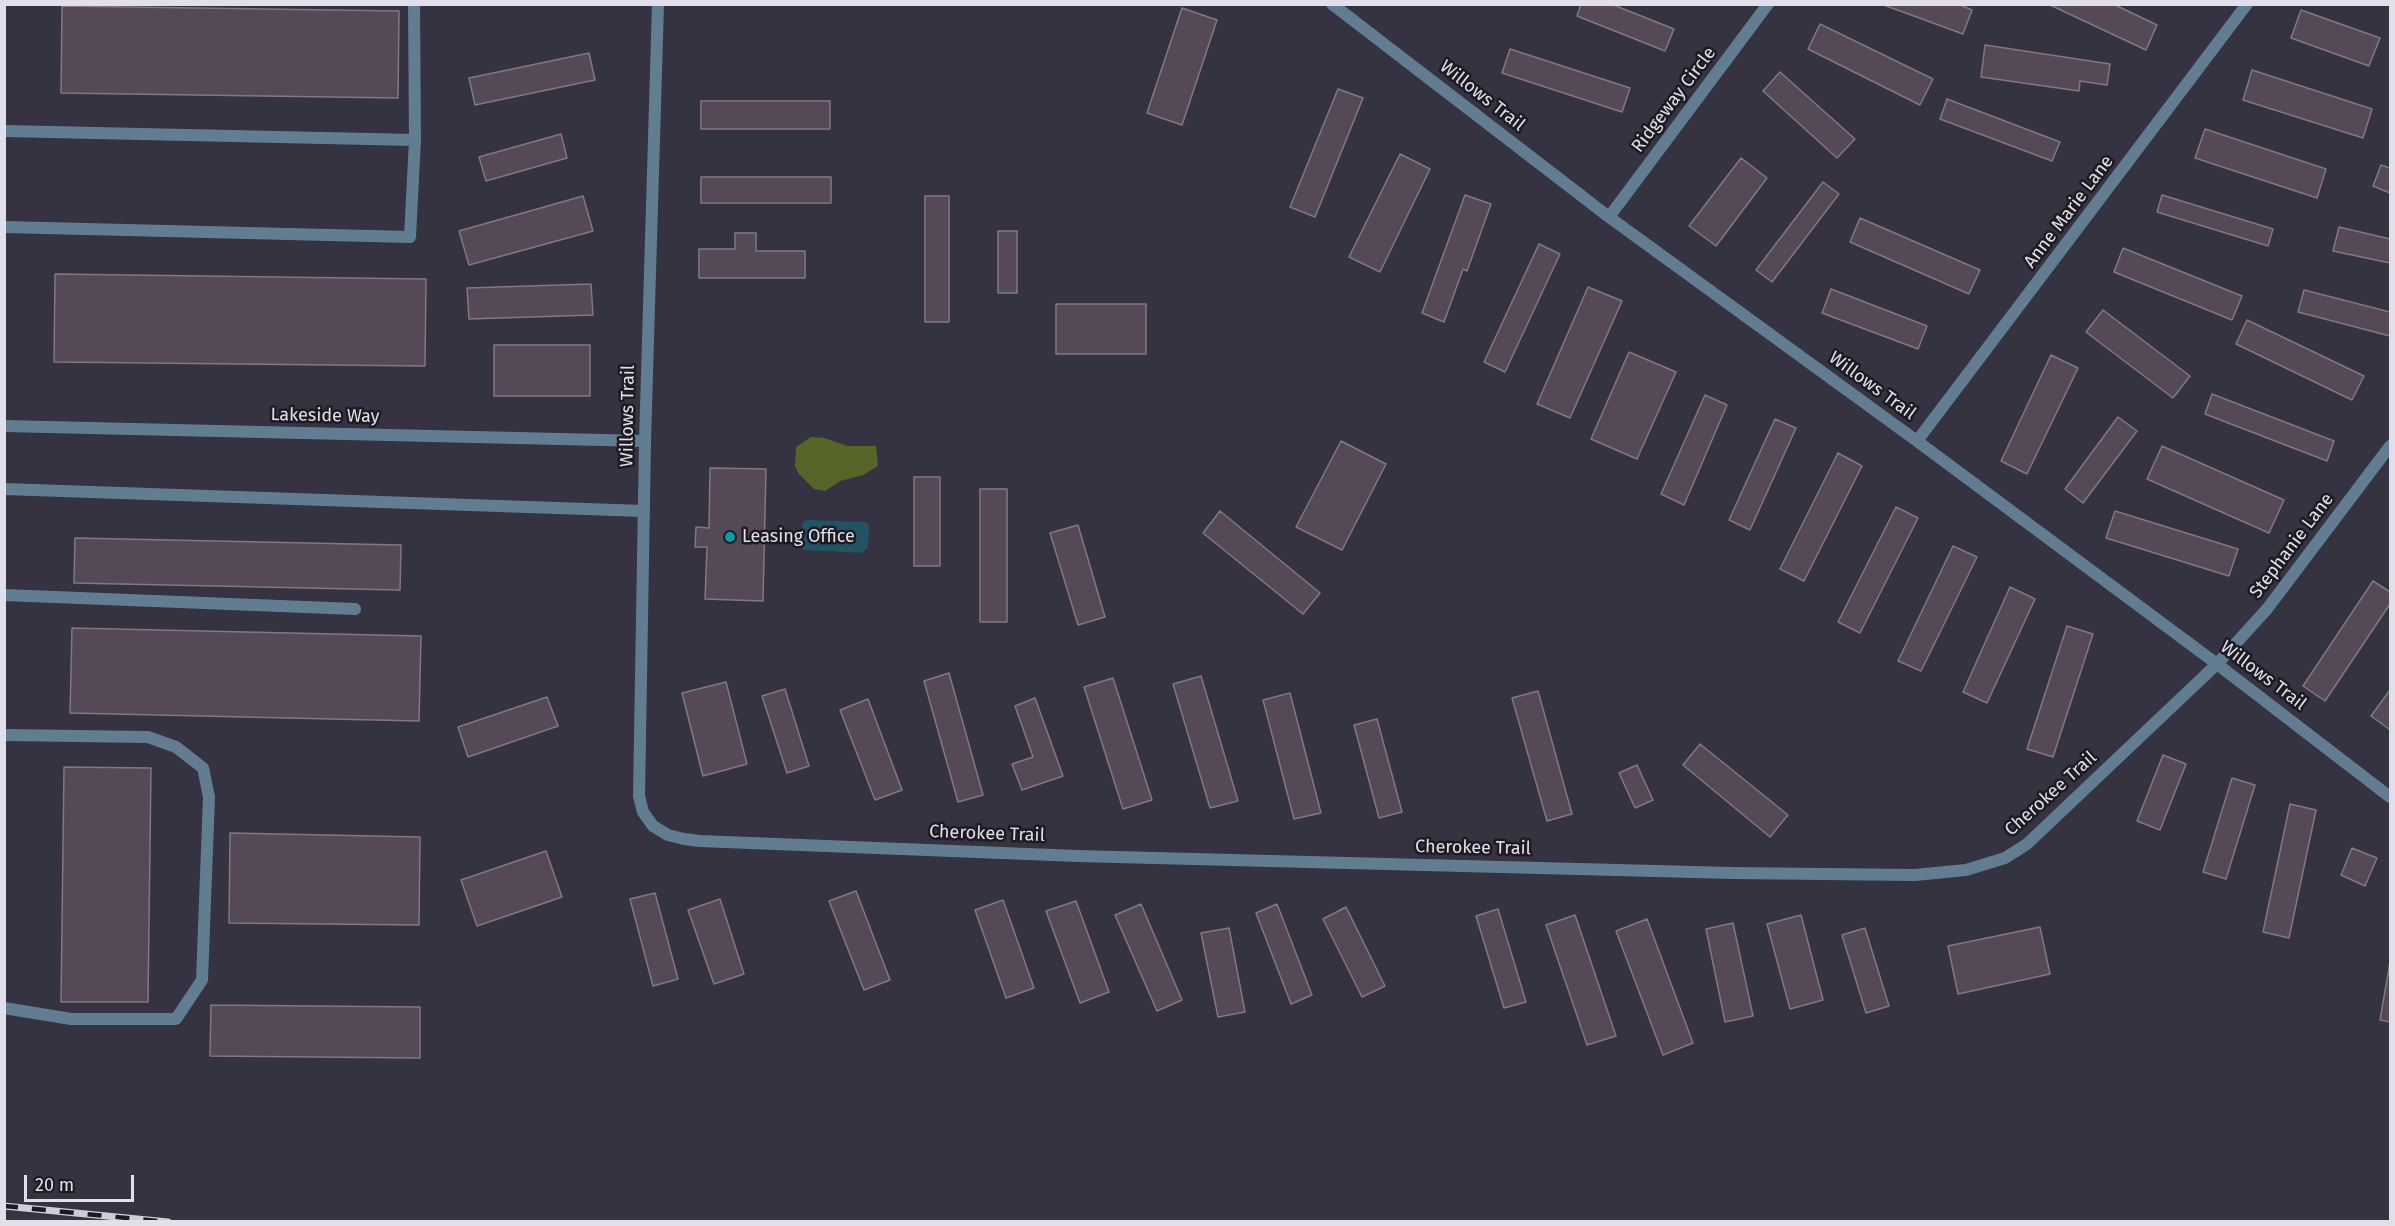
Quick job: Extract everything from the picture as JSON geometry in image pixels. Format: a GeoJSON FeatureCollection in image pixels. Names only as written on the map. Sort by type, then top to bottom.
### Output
{"type":"FeatureCollection","features":[{"type":"Feature","properties":{"kind":"street"},"geometry":{"type":"LineString","coordinates":[[4,227],[410,237],[415,140],[414,4]]}},
{"type":"Feature","properties":{"kind":"street","name":"Willows Trail"},"geometry":{"type":"LineString","coordinates":[[653,826],[643,812],[639,796],[645,441],[658,4]]}},
{"type":"Feature","properties":{"kind":"street","name":"Willows Trail"},"geometry":{"type":"LineString","coordinates":[[1332,4],[1609,217],[1917,441],[2217,664],[2391,797]]}},
{"type":"Feature","properties":{"kind":"street","name":"Ridgeway Circle"},"geometry":{"type":"LineString","coordinates":[[1609,217],[1768,4]]}},
{"type":"Feature","properties":{"kind":"street","name":"Anne Marie Lane"},"geometry":{"type":"LineString","coordinates":[[1917,441],[2247,4]]}},
{"type":"Feature","properties":{"kind":"street"},"geometry":{"type":"LineString","coordinates":[[4,131],[415,140]]}},
{"type":"Feature","properties":{"kind":"street","name":"Lakeside Way"},"geometry":{"type":"LineString","coordinates":[[4,426],[645,441]]}},
{"type":"Feature","properties":{"kind":"street","name":"Stephanie Lane"},"geometry":{"type":"LineString","coordinates":[[2217,664],[2262,616],[2391,446]]}},
{"type":"Feature","properties":{"kind":"street"},"geometry":{"type":"LineString","coordinates":[[4,489],[644,511]]}},
{"type":"Feature","properties":{"kind":"street"},"geometry":{"type":"LineString","coordinates":[[4,595],[355,609]]}},
{"type":"Feature","properties":{"kind":"street","name":"Cherokee Trail"},"geometry":{"type":"LineString","coordinates":[[653,826],[668,835],[700,841],[1078,856],[1732,873],[1945,874],[2005,858],[2027,844],[2217,664]]}},
{"type":"Feature","properties":{"kind":"street"},"geometry":{"type":"LineString","coordinates":[[4,735],[148,737],[176,747],[203,768],[209,797],[202,980],[176,1019],[71,1019],[4,1008]]}},
{"type":"Feature","properties":{"kind":"green space"},"geometry":{"type":"Polygon","coordinates":[[[811,437],[824,438],[848,446],[876,446],[878,466],[863,475],[840,481],[825,491],[814,489],[799,474],[795,466],[796,447],[811,437]]]}},
{"type":"Feature","properties":{"kind":"water"},"geometry":{"type":"Polygon","coordinates":[[[806,520],[866,522],[869,525],[868,548],[862,553],[803,550],[802,524],[806,520]]]}},
{"type":"Feature","properties":{"kind":"building"},"geometry":{"type":"Polygon","coordinates":[[[1581,4],[1611,4],[1674,29],[1665,51],[1577,16],[1581,4]]]}},
{"type":"Feature","properties":{"kind":"building"},"geometry":{"type":"Polygon","coordinates":[[[1881,4],[1958,4],[1972,10],[1963,34],[1881,4]]]}},
{"type":"Feature","properties":{"kind":"building"},"geometry":{"type":"Polygon","coordinates":[[[2048,4],[2113,4],[2157,25],[2146,50],[2048,4]]]}},
{"type":"Feature","properties":{"kind":"building"},"geometry":{"type":"Polygon","coordinates":[[[62,6],[399,11],[398,98],[61,93],[62,6]]]}},
{"type":"Feature","properties":{"kind":"building"},"geometry":{"type":"Polygon","coordinates":[[[1182,8],[1217,20],[1182,125],[1147,113],[1182,8]]]}},
{"type":"Feature","properties":{"kind":"building"},"geometry":{"type":"Polygon","coordinates":[[[2301,10],[2380,38],[2369,66],[2291,38],[2301,10]]]}},
{"type":"Feature","properties":{"kind":"building"},"geometry":{"type":"Polygon","coordinates":[[[1820,24],[1933,79],[1920,105],[1808,49],[1820,24]]]}},
{"type":"Feature","properties":{"kind":"building"},"geometry":{"type":"Polygon","coordinates":[[[1985,45],[2110,64],[2107,85],[2080,81],[2079,91],[1981,77],[1985,45]]]}},
{"type":"Feature","properties":{"kind":"building"},"geometry":{"type":"Polygon","coordinates":[[[1510,49],[1630,88],[1622,112],[1502,73],[1510,49]]]}},
{"type":"Feature","properties":{"kind":"building"},"geometry":{"type":"Polygon","coordinates":[[[589,53],[595,80],[475,105],[469,78],[589,53]]]}},
{"type":"Feature","properties":{"kind":"building"},"geometry":{"type":"Polygon","coordinates":[[[2252,70],[2372,109],[2363,138],[2243,100],[2252,70]]]}},
{"type":"Feature","properties":{"kind":"building"},"geometry":{"type":"Polygon","coordinates":[[[1780,72],[1855,139],[1837,158],[1763,91],[1780,72]]]}},
{"type":"Feature","properties":{"kind":"building"},"geometry":{"type":"Polygon","coordinates":[[[1338,89],[1363,98],[1315,217],[1290,207],[1338,89]]]}},
{"type":"Feature","properties":{"kind":"building"},"geometry":{"type":"Polygon","coordinates":[[[1947,99],[2060,142],[2052,161],[1940,119],[1947,99]]]}},
{"type":"Feature","properties":{"kind":"building"},"geometry":{"type":"Polygon","coordinates":[[[701,101],[830,101],[830,129],[701,129],[701,101]]]}},
{"type":"Feature","properties":{"kind":"building"},"geometry":{"type":"Polygon","coordinates":[[[2205,129],[2326,169],[2317,198],[2195,158],[2205,129]]]}},
{"type":"Feature","properties":{"kind":"building"},"geometry":{"type":"Polygon","coordinates":[[[561,134],[567,158],[486,181],[479,157],[561,134]]]}},
{"type":"Feature","properties":{"kind":"building"},"geometry":{"type":"Polygon","coordinates":[[[1400,154],[1430,169],[1380,272],[1349,257],[1400,154]]]}},
{"type":"Feature","properties":{"kind":"building"},"geometry":{"type":"Polygon","coordinates":[[[1741,158],[1767,178],[1716,246],[1689,226],[1741,158]]]}},
{"type":"Feature","properties":{"kind":"building"},"geometry":{"type":"Polygon","coordinates":[[[2381,165],[2390,168],[2390,193],[2373,186],[2381,165]]]}},
{"type":"Feature","properties":{"kind":"building"},"geometry":{"type":"Polygon","coordinates":[[[701,177],[831,177],[831,203],[701,203],[701,177]]]}},
{"type":"Feature","properties":{"kind":"building"},"geometry":{"type":"Polygon","coordinates":[[[1823,182],[1839,194],[1772,282],[1756,270],[1823,182]]]}},
{"type":"Feature","properties":{"kind":"building"},"geometry":{"type":"Polygon","coordinates":[[[1465,195],[1491,204],[1467,271],[1463,269],[1444,322],[1422,313],[1465,195]]]}},
{"type":"Feature","properties":{"kind":"building"},"geometry":{"type":"Polygon","coordinates":[[[2162,195],[2273,229],[2268,246],[2157,212],[2162,195]]]}},
{"type":"Feature","properties":{"kind":"building"},"geometry":{"type":"Polygon","coordinates":[[[583,196],[593,231],[469,265],[459,231],[583,196]]]}},
{"type":"Feature","properties":{"kind":"building"},"geometry":{"type":"Polygon","coordinates":[[[925,196],[949,196],[949,322],[925,322],[925,196]]]}},
{"type":"Feature","properties":{"kind":"building"},"geometry":{"type":"Polygon","coordinates":[[[1860,218],[1980,270],[1969,294],[1850,242],[1860,218]]]}},
{"type":"Feature","properties":{"kind":"building"},"geometry":{"type":"Polygon","coordinates":[[[2339,227],[2390,239],[2390,263],[2333,251],[2339,227]]]}},
{"type":"Feature","properties":{"kind":"building"},"geometry":{"type":"Polygon","coordinates":[[[998,231],[1017,231],[1017,293],[998,293],[998,231]]]}},
{"type":"Feature","properties":{"kind":"building"},"geometry":{"type":"Polygon","coordinates":[[[735,233],[756,233],[756,251],[805,251],[805,278],[699,278],[699,249],[735,249],[735,233]]]}},
{"type":"Feature","properties":{"kind":"building"},"geometry":{"type":"Polygon","coordinates":[[[1539,244],[1560,254],[1505,372],[1484,362],[1539,244]]]}},
{"type":"Feature","properties":{"kind":"building"},"geometry":{"type":"Polygon","coordinates":[[[2123,248],[2242,296],[2232,320],[2114,272],[2123,248]]]}},
{"type":"Feature","properties":{"kind":"building"},"geometry":{"type":"Polygon","coordinates":[[[55,274],[426,279],[425,366],[54,362],[55,274]]]}},
{"type":"Feature","properties":{"kind":"building"},"geometry":{"type":"Polygon","coordinates":[[[591,284],[593,315],[469,319],[467,288],[591,284]]]}},
{"type":"Feature","properties":{"kind":"building"},"geometry":{"type":"Polygon","coordinates":[[[1588,287],[1622,301],[1570,418],[1537,404],[1588,287]]]}},
{"type":"Feature","properties":{"kind":"building"},"geometry":{"type":"Polygon","coordinates":[[[1831,289],[1927,326],[1918,349],[1822,313],[1831,289]]]}},
{"type":"Feature","properties":{"kind":"building"},"geometry":{"type":"Polygon","coordinates":[[[2304,290],[2390,312],[2390,336],[2298,312],[2304,290]]]}},
{"type":"Feature","properties":{"kind":"building"},"geometry":{"type":"Polygon","coordinates":[[[1056,304],[1146,304],[1146,354],[1056,354],[1056,304]]]}},
{"type":"Feature","properties":{"kind":"building"},"geometry":{"type":"Polygon","coordinates":[[[2103,310],[2190,376],[2173,398],[2086,332],[2103,310]]]}},
{"type":"Feature","properties":{"kind":"building"},"geometry":{"type":"Polygon","coordinates":[[[2247,320],[2364,376],[2352,400],[2236,344],[2247,320]]]}},
{"type":"Feature","properties":{"kind":"building"},"geometry":{"type":"Polygon","coordinates":[[[494,345],[590,345],[590,396],[494,396],[494,345]]]}},
{"type":"Feature","properties":{"kind":"building"},"geometry":{"type":"Polygon","coordinates":[[[1629,352],[1676,372],[1637,459],[1591,439],[1629,352]]]}},
{"type":"Feature","properties":{"kind":"building"},"geometry":{"type":"Polygon","coordinates":[[[2051,355],[2078,368],[2027,474],[2001,461],[2051,355]]]}},
{"type":"Feature","properties":{"kind":"building"},"geometry":{"type":"Polygon","coordinates":[[[2212,394],[2334,441],[2327,461],[2205,414],[2212,394]]]}},
{"type":"Feature","properties":{"kind":"building"},"geometry":{"type":"Polygon","coordinates":[[[1705,395],[1727,405],[1684,505],[1661,494],[1705,395]]]}},
{"type":"Feature","properties":{"kind":"building"},"geometry":{"type":"Polygon","coordinates":[[[2118,417],[2137,431],[2083,503],[2065,489],[2118,417]]]}},
{"type":"Feature","properties":{"kind":"building"},"geometry":{"type":"Polygon","coordinates":[[[1775,419],[1796,428],[1750,530],[1729,520],[1775,419]]]}},
{"type":"Feature","properties":{"kind":"building"},"geometry":{"type":"Polygon","coordinates":[[[1341,441],[1386,464],[1342,550],[1296,527],[1341,441]]]}},
{"type":"Feature","properties":{"kind":"building"},"geometry":{"type":"Polygon","coordinates":[[[2162,446],[2284,500],[2269,533],[2147,479],[2162,446]]]}},
{"type":"Feature","properties":{"kind":"building"},"geometry":{"type":"Polygon","coordinates":[[[1838,453],[1862,466],[1804,581],[1780,569],[1838,453]]]}},
{"type":"Feature","properties":{"kind":"building","name":"Leasing Office"},"geometry":{"type":"Polygon","coordinates":[[[710,468],[766,469],[763,601],[705,599],[707,547],[695,547],[696,527],[709,528],[710,468]]]}},
{"type":"Feature","properties":{"kind":"building"},"geometry":{"type":"Polygon","coordinates":[[[914,477],[940,477],[940,566],[914,566],[914,477]]]}},
{"type":"Feature","properties":{"kind":"building"},"geometry":{"type":"Polygon","coordinates":[[[980,489],[1007,489],[1007,622],[980,622],[980,489]]]}},
{"type":"Feature","properties":{"kind":"building"},"geometry":{"type":"Polygon","coordinates":[[[1896,507],[1918,518],[1860,633],[1838,622],[1896,507]]]}},
{"type":"Feature","properties":{"kind":"building"},"geometry":{"type":"Polygon","coordinates":[[[1220,511],[1320,593],[1303,614],[1203,533],[1220,511]]]}},
{"type":"Feature","properties":{"kind":"building"},"geometry":{"type":"Polygon","coordinates":[[[2115,511],[2238,549],[2229,576],[2106,538],[2115,511]]]}},
{"type":"Feature","properties":{"kind":"building"},"geometry":{"type":"Polygon","coordinates":[[[1078,525],[1105,617],[1078,625],[1050,533],[1078,525]]]}},
{"type":"Feature","properties":{"kind":"building"},"geometry":{"type":"Polygon","coordinates":[[[75,538],[401,545],[400,590],[74,583],[75,538]]]}},
{"type":"Feature","properties":{"kind":"building"},"geometry":{"type":"Polygon","coordinates":[[[1953,546],[1977,557],[1921,671],[1898,661],[1953,546]]]}},
{"type":"Feature","properties":{"kind":"building"},"geometry":{"type":"Polygon","coordinates":[[[2373,581],[2390,592],[2390,604],[2325,701],[2303,686],[2373,581]]]}},
{"type":"Feature","properties":{"kind":"building"},"geometry":{"type":"Polygon","coordinates":[[[2010,587],[2035,599],[1987,703],[1963,692],[2010,587]]]}},
{"type":"Feature","properties":{"kind":"building"},"geometry":{"type":"Polygon","coordinates":[[[2067,626],[2093,634],[2053,757],[2027,749],[2067,626]]]}},
{"type":"Feature","properties":{"kind":"building"},"geometry":{"type":"Polygon","coordinates":[[[72,628],[421,636],[419,721],[70,713],[72,628]]]}},
{"type":"Feature","properties":{"kind":"building"},"geometry":{"type":"Polygon","coordinates":[[[949,673],[983,795],[958,802],[924,681],[949,673]]]}},
{"type":"Feature","properties":{"kind":"building"},"geometry":{"type":"Polygon","coordinates":[[[1201,676],[1238,801],[1210,808],[1173,684],[1201,676]]]}},
{"type":"Feature","properties":{"kind":"building"},"geometry":{"type":"Polygon","coordinates":[[[1113,678],[1152,800],[1123,809],[1084,687],[1113,678]]]}},
{"type":"Feature","properties":{"kind":"building"},"geometry":{"type":"Polygon","coordinates":[[[726,682],[747,764],[703,776],[682,693],[726,682]]]}},
{"type":"Feature","properties":{"kind":"building"},"geometry":{"type":"Polygon","coordinates":[[[785,689],[809,766],[787,773],[762,696],[785,689]]]}},
{"type":"Feature","properties":{"kind":"building"},"geometry":{"type":"Polygon","coordinates":[[[2390,690],[2390,728],[2389,729],[2371,716],[2390,690]]]}},
{"type":"Feature","properties":{"kind":"building"},"geometry":{"type":"Polygon","coordinates":[[[1538,691],[1572,814],[1547,821],[1512,698],[1538,691]]]}},
{"type":"Feature","properties":{"kind":"building"},"geometry":{"type":"Polygon","coordinates":[[[1290,693],[1321,813],[1294,819],[1263,700],[1290,693]]]}},
{"type":"Feature","properties":{"kind":"building"},"geometry":{"type":"Polygon","coordinates":[[[547,697],[558,726],[468,757],[458,727],[547,697]]]}},
{"type":"Feature","properties":{"kind":"building"},"geometry":{"type":"Polygon","coordinates":[[[1035,698],[1063,776],[1022,790],[1012,764],[1033,757],[1015,706],[1035,698]]]}},
{"type":"Feature","properties":{"kind":"building"},"geometry":{"type":"Polygon","coordinates":[[[868,699],[902,790],[875,800],[840,710],[868,699]]]}},
{"type":"Feature","properties":{"kind":"building"},"geometry":{"type":"Polygon","coordinates":[[[1377,719],[1402,812],[1379,818],[1354,725],[1377,719]]]}},
{"type":"Feature","properties":{"kind":"building"},"geometry":{"type":"Polygon","coordinates":[[[1700,744],[1788,815],[1770,837],[1683,765],[1700,744]]]}},
{"type":"Feature","properties":{"kind":"building"},"geometry":{"type":"Polygon","coordinates":[[[2163,755],[2186,764],[2160,830],[2137,821],[2163,755]]]}},
{"type":"Feature","properties":{"kind":"building"},"geometry":{"type":"Polygon","coordinates":[[[1637,765],[1653,800],[1635,808],[1619,773],[1637,765]]]}},
{"type":"Feature","properties":{"kind":"building"},"geometry":{"type":"Polygon","coordinates":[[[64,767],[151,768],[148,1002],[61,1002],[64,767]]]}},
{"type":"Feature","properties":{"kind":"building"},"geometry":{"type":"Polygon","coordinates":[[[2232,778],[2255,785],[2226,879],[2203,872],[2232,778]]]}},
{"type":"Feature","properties":{"kind":"building"},"geometry":{"type":"Polygon","coordinates":[[[2290,804],[2316,810],[2289,938],[2263,932],[2290,804]]]}},
{"type":"Feature","properties":{"kind":"building"},"geometry":{"type":"Polygon","coordinates":[[[230,833],[420,837],[419,925],[229,923],[230,833]]]}},
{"type":"Feature","properties":{"kind":"building"},"geometry":{"type":"Polygon","coordinates":[[[2352,848],[2377,858],[2365,886],[2341,875],[2352,848]]]}},
{"type":"Feature","properties":{"kind":"building"},"geometry":{"type":"Polygon","coordinates":[[[546,851],[562,897],[477,926],[461,880],[546,851]]]}},
{"type":"Feature","properties":{"kind":"building"},"geometry":{"type":"Polygon","coordinates":[[[856,891],[890,980],[864,990],[829,901],[856,891]]]}},
{"type":"Feature","properties":{"kind":"building"},"geometry":{"type":"Polygon","coordinates":[[[655,893],[678,979],[653,986],[630,899],[655,893]]]}},
{"type":"Feature","properties":{"kind":"building"},"geometry":{"type":"Polygon","coordinates":[[[720,899],[744,974],[714,984],[688,910],[720,899]]]}},
{"type":"Feature","properties":{"kind":"building"},"geometry":{"type":"Polygon","coordinates":[[[1003,900],[1034,988],[1006,998],[975,910],[1003,900]]]}},
{"type":"Feature","properties":{"kind":"building"},"geometry":{"type":"Polygon","coordinates":[[[1076,901],[1109,992],[1080,1003],[1046,911],[1076,901]]]}},
{"type":"Feature","properties":{"kind":"building"},"geometry":{"type":"Polygon","coordinates":[[[1141,904],[1182,1000],[1157,1011],[1115,915],[1141,904]]]}},
{"type":"Feature","properties":{"kind":"building"},"geometry":{"type":"Polygon","coordinates":[[[1277,904],[1312,995],[1291,1004],[1256,913],[1277,904]]]}},
{"type":"Feature","properties":{"kind":"building"},"geometry":{"type":"Polygon","coordinates":[[[1346,907],[1385,986],[1362,997],[1323,919],[1346,907]]]}},
{"type":"Feature","properties":{"kind":"building"},"geometry":{"type":"Polygon","coordinates":[[[1498,909],[1526,1002],[1504,1008],[1476,916],[1498,909]]]}},
{"type":"Feature","properties":{"kind":"building"},"geometry":{"type":"Polygon","coordinates":[[[1575,915],[1616,1036],[1587,1045],[1546,925],[1575,915]]]}},
{"type":"Feature","properties":{"kind":"building"},"geometry":{"type":"Polygon","coordinates":[[[1801,915],[1823,1000],[1790,1009],[1767,924],[1801,915]]]}},
{"type":"Feature","properties":{"kind":"building"},"geometry":{"type":"Polygon","coordinates":[[[1647,919],[1693,1043],[1663,1055],[1616,931],[1647,919]]]}},
{"type":"Feature","properties":{"kind":"building"},"geometry":{"type":"Polygon","coordinates":[[[1733,923],[1753,1016],[1725,1022],[1706,929],[1733,923]]]}},
{"type":"Feature","properties":{"kind":"building"},"geometry":{"type":"Polygon","coordinates":[[[2040,927],[2050,974],[1958,994],[1948,946],[2040,927]]]}},
{"type":"Feature","properties":{"kind":"building"},"geometry":{"type":"Polygon","coordinates":[[[1229,928],[1245,1012],[1218,1017],[1201,933],[1229,928]]]}},
{"type":"Feature","properties":{"kind":"building"},"geometry":{"type":"Polygon","coordinates":[[[1865,928],[1889,1006],[1866,1013],[1842,935],[1865,928]]]}},
{"type":"Feature","properties":{"kind":"building"},"geometry":{"type":"Polygon","coordinates":[[[2390,962],[2390,1022],[2380,1020],[2390,962]]]}},
{"type":"Feature","properties":{"kind":"building"},"geometry":{"type":"Polygon","coordinates":[[[211,1005],[420,1007],[420,1058],[210,1056],[211,1005]]]}},
{"type":"Feature","properties":{"kind":"railway"},"geometry":{"type":"LineString","coordinates":[[4,1206],[168,1222]]}},
{"type":"Feature","properties":{"kind":"place","name":"Leasing Office"},"geometry":{"type":"Point","coordinates":[730,537]}}]}
